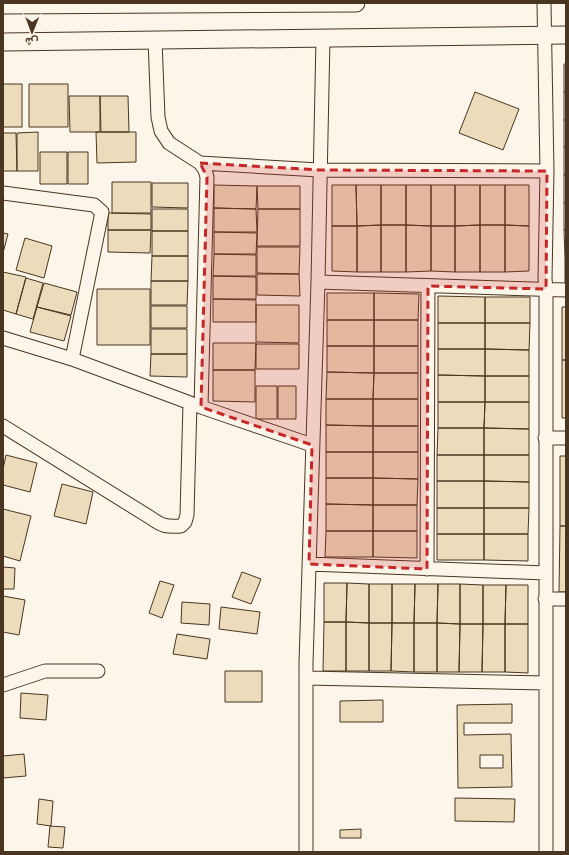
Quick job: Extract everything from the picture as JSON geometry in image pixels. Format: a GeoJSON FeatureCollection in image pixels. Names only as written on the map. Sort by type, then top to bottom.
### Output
{"type":"FeatureCollection","features":[{"type":"Feature","properties":{"kind":"street"},"geometry":{"type":"LineString","coordinates":[[3,5],[356,3]]}},
{"type":"Feature","properties":{"kind":"street"},"geometry":{"type":"LineString","coordinates":[[544,3],[547,171],[545,279],[546,852]]}},
{"type":"Feature","properties":{"kind":"street"},"geometry":{"type":"LineString","coordinates":[[3,42],[566,35]]}},
{"type":"Feature","properties":{"kind":"street"},"geometry":{"type":"LineString","coordinates":[[306,852],[306,678],[318,282],[319,170],[323,38]]}},
{"type":"Feature","properties":{"kind":"street"},"geometry":{"type":"LineString","coordinates":[[3,426],[161,525],[171,527],[181,526],[185,522],[187,515],[195,405],[207,177],[200,163],[169,143],[161,131],[158,117],[155,40]]}},
{"type":"Feature","properties":{"kind":"street"},"geometry":{"type":"LineString","coordinates":[[200,163],[319,170],[547,171]]}},
{"type":"Feature","properties":{"kind":"street"},"geometry":{"type":"LineString","coordinates":[[3,193],[94,205],[102,212],[72,359]]}},
{"type":"Feature","properties":{"kind":"street"},"geometry":{"type":"LineString","coordinates":[[318,282],[566,290]]}},
{"type":"Feature","properties":{"kind":"street"},"geometry":{"type":"LineString","coordinates":[[427,569],[428,286]]}},
{"type":"Feature","properties":{"kind":"street"},"geometry":{"type":"LineString","coordinates":[[3,338],[72,359],[195,405],[312,445]]}},
{"type":"Feature","properties":{"kind":"street"},"geometry":{"type":"LineString","coordinates":[[545,438],[566,438]]}},
{"type":"Feature","properties":{"kind":"street"},"geometry":{"type":"LineString","coordinates":[[309,564],[545,573]]}},
{"type":"Feature","properties":{"kind":"street"},"geometry":{"type":"LineString","coordinates":[[546,599],[566,600]]}},
{"type":"Feature","properties":{"kind":"street"},"geometry":{"type":"LineString","coordinates":[[3,685],[45,671],[98,671]]}},
{"type":"Feature","properties":{"kind":"street"},"geometry":{"type":"LineString","coordinates":[[306,678],[546,683]]}},
{"type":"Feature","properties":{"kind":"highlighted area"},"geometry":{"type":"Polygon","coordinates":[[[200,163],[319,170],[547,171],[546,289],[428,286],[427,569],[309,564],[312,445],[201,407],[207,177],[200,163]]]}},
{"type":"Feature","properties":{"kind":"building"},"geometry":{"type":"Polygon","coordinates":[[[564,64],[566,64],[566,92],[564,92],[564,64]]]}},
{"type":"Feature","properties":{"kind":"building"},"geometry":{"type":"Polygon","coordinates":[[[3,84],[22,84],[22,127],[3,127],[3,84]]]}},
{"type":"Feature","properties":{"kind":"building"},"geometry":{"type":"Polygon","coordinates":[[[29,84],[68,84],[68,127],[29,127],[29,84]]]}},
{"type":"Feature","properties":{"kind":"building"},"geometry":{"type":"Polygon","coordinates":[[[475,92],[519,109],[503,150],[459,133],[475,92]]]}},
{"type":"Feature","properties":{"kind":"building"},"geometry":{"type":"Polygon","coordinates":[[[564,92],[566,92],[566,120],[564,120],[564,92]]]}},
{"type":"Feature","properties":{"kind":"building"},"geometry":{"type":"Polygon","coordinates":[[[69,96],[100,96],[100,132],[70,132],[69,96]]]}},
{"type":"Feature","properties":{"kind":"building"},"geometry":{"type":"Polygon","coordinates":[[[100,96],[128,96],[129,132],[101,132],[100,96]]]}},
{"type":"Feature","properties":{"kind":"building"},"geometry":{"type":"Polygon","coordinates":[[[564,120],[566,120],[566,147],[564,147],[564,120]]]}},
{"type":"Feature","properties":{"kind":"building"},"geometry":{"type":"Polygon","coordinates":[[[38,132],[38,171],[17,171],[17,133],[38,132]]]}},
{"type":"Feature","properties":{"kind":"building"},"geometry":{"type":"Polygon","coordinates":[[[96,132],[136,132],[136,162],[97,163],[96,132]]]}},
{"type":"Feature","properties":{"kind":"building"},"geometry":{"type":"Polygon","coordinates":[[[3,133],[16,133],[17,171],[3,171],[3,133]]]}},
{"type":"Feature","properties":{"kind":"building"},"geometry":{"type":"Polygon","coordinates":[[[564,147],[566,147],[566,175],[564,175],[564,147]]]}},
{"type":"Feature","properties":{"kind":"building"},"geometry":{"type":"Polygon","coordinates":[[[40,152],[67,152],[67,184],[40,184],[40,152]]]}},
{"type":"Feature","properties":{"kind":"building"},"geometry":{"type":"Polygon","coordinates":[[[68,152],[88,152],[88,184],[68,184],[68,152]]]}},
{"type":"Feature","properties":{"kind":"building"},"geometry":{"type":"Polygon","coordinates":[[[564,175],[566,175],[566,203],[564,203],[564,175]]]}},
{"type":"Feature","properties":{"kind":"building"},"geometry":{"type":"Polygon","coordinates":[[[112,182],[151,182],[151,213],[112,213],[112,182]]]}},
{"type":"Feature","properties":{"kind":"building"},"geometry":{"type":"Polygon","coordinates":[[[152,183],[188,183],[188,208],[152,207],[152,183]]]}},
{"type":"Feature","properties":{"kind":"building"},"geometry":{"type":"Polygon","coordinates":[[[214,185],[257,186],[256,209],[214,208],[214,185]]]}},
{"type":"Feature","properties":{"kind":"building"},"geometry":{"type":"Polygon","coordinates":[[[332,185],[356,185],[357,226],[332,226],[332,185]]]}},
{"type":"Feature","properties":{"kind":"building"},"geometry":{"type":"Polygon","coordinates":[[[356,185],[381,185],[381,225],[357,226],[356,185]]]}},
{"type":"Feature","properties":{"kind":"building"},"geometry":{"type":"Polygon","coordinates":[[[381,185],[406,185],[406,225],[381,225],[381,185]]]}},
{"type":"Feature","properties":{"kind":"building"},"geometry":{"type":"Polygon","coordinates":[[[406,185],[431,185],[431,226],[406,225],[406,185]]]}},
{"type":"Feature","properties":{"kind":"building"},"geometry":{"type":"Polygon","coordinates":[[[431,185],[455,185],[455,226],[431,226],[431,185]]]}},
{"type":"Feature","properties":{"kind":"building"},"geometry":{"type":"Polygon","coordinates":[[[455,185],[480,185],[480,225],[455,226],[455,185]]]}},
{"type":"Feature","properties":{"kind":"building"},"geometry":{"type":"Polygon","coordinates":[[[480,185],[505,185],[505,225],[480,225],[480,185]]]}},
{"type":"Feature","properties":{"kind":"building"},"geometry":{"type":"Polygon","coordinates":[[[505,185],[529,185],[529,226],[505,225],[505,185]]]}},
{"type":"Feature","properties":{"kind":"building"},"geometry":{"type":"Polygon","coordinates":[[[257,186],[300,186],[300,209],[258,209],[257,186]]]}},
{"type":"Feature","properties":{"kind":"building"},"geometry":{"type":"Polygon","coordinates":[[[564,203],[566,203],[566,230],[564,230],[564,203]]]}},
{"type":"Feature","properties":{"kind":"building"},"geometry":{"type":"Polygon","coordinates":[[[214,208],[256,209],[257,232],[214,232],[214,208]]]}},
{"type":"Feature","properties":{"kind":"building"},"geometry":{"type":"Polygon","coordinates":[[[152,209],[188,209],[188,231],[152,231],[152,209]]]}},
{"type":"Feature","properties":{"kind":"building"},"geometry":{"type":"Polygon","coordinates":[[[258,209],[300,209],[300,246],[257,246],[258,209]]]}},
{"type":"Feature","properties":{"kind":"building"},"geometry":{"type":"Polygon","coordinates":[[[108,213],[151,214],[151,230],[108,230],[108,213]]]}},
{"type":"Feature","properties":{"kind":"building"},"geometry":{"type":"Polygon","coordinates":[[[381,225],[406,225],[406,272],[381,272],[381,225]]]}},
{"type":"Feature","properties":{"kind":"building"},"geometry":{"type":"Polygon","coordinates":[[[381,225],[381,272],[357,272],[357,226],[381,225]]]}},
{"type":"Feature","properties":{"kind":"building"},"geometry":{"type":"Polygon","coordinates":[[[406,225],[431,226],[431,271],[406,272],[406,225]]]}},
{"type":"Feature","properties":{"kind":"building"},"geometry":{"type":"Polygon","coordinates":[[[480,225],[505,225],[505,272],[480,272],[480,225]]]}},
{"type":"Feature","properties":{"kind":"building"},"geometry":{"type":"Polygon","coordinates":[[[480,225],[480,272],[455,272],[455,226],[480,225]]]}},
{"type":"Feature","properties":{"kind":"building"},"geometry":{"type":"Polygon","coordinates":[[[505,225],[529,226],[529,271],[505,272],[505,225]]]}},
{"type":"Feature","properties":{"kind":"building"},"geometry":{"type":"Polygon","coordinates":[[[332,226],[357,226],[357,272],[332,271],[332,226]]]}},
{"type":"Feature","properties":{"kind":"building"},"geometry":{"type":"Polygon","coordinates":[[[431,226],[455,226],[455,272],[431,271],[431,226]]]}},
{"type":"Feature","properties":{"kind":"building"},"geometry":{"type":"Polygon","coordinates":[[[108,230],[151,230],[150,253],[108,252],[108,230]]]}},
{"type":"Feature","properties":{"kind":"building"},"geometry":{"type":"Polygon","coordinates":[[[564,230],[566,230],[566,258],[565,258],[564,230]]]}},
{"type":"Feature","properties":{"kind":"building"},"geometry":{"type":"Polygon","coordinates":[[[152,231],[188,231],[188,256],[152,256],[152,231]]]}},
{"type":"Feature","properties":{"kind":"building"},"geometry":{"type":"Polygon","coordinates":[[[214,232],[257,233],[256,254],[214,254],[214,232]]]}},
{"type":"Feature","properties":{"kind":"building"},"geometry":{"type":"Polygon","coordinates":[[[3,233],[8,234],[3,253],[3,233]]]}},
{"type":"Feature","properties":{"kind":"building"},"geometry":{"type":"Polygon","coordinates":[[[25,238],[52,246],[44,278],[16,270],[25,238]]]}},
{"type":"Feature","properties":{"kind":"building"},"geometry":{"type":"Polygon","coordinates":[[[257,247],[300,247],[299,274],[257,273],[257,247]]]}},
{"type":"Feature","properties":{"kind":"building"},"geometry":{"type":"Polygon","coordinates":[[[214,254],[256,255],[256,276],[213,276],[214,254]]]}},
{"type":"Feature","properties":{"kind":"building"},"geometry":{"type":"Polygon","coordinates":[[[152,256],[188,256],[188,281],[151,281],[152,256]]]}},
{"type":"Feature","properties":{"kind":"building"},"geometry":{"type":"Polygon","coordinates":[[[566,258],[566,286],[565,286],[566,258]]]}},
{"type":"Feature","properties":{"kind":"building"},"geometry":{"type":"Polygon","coordinates":[[[3,272],[26,277],[16,314],[3,310],[3,272]]]}},
{"type":"Feature","properties":{"kind":"building"},"geometry":{"type":"Polygon","coordinates":[[[257,274],[299,274],[300,296],[257,295],[257,274]]]}},
{"type":"Feature","properties":{"kind":"building"},"geometry":{"type":"Polygon","coordinates":[[[213,276],[256,277],[256,299],[213,299],[213,276]]]}},
{"type":"Feature","properties":{"kind":"building"},"geometry":{"type":"Polygon","coordinates":[[[26,278],[43,283],[33,319],[16,314],[26,278]]]}},
{"type":"Feature","properties":{"kind":"building"},"geometry":{"type":"Polygon","coordinates":[[[151,281],[188,281],[187,305],[151,305],[151,281]]]}},
{"type":"Feature","properties":{"kind":"building"},"geometry":{"type":"Polygon","coordinates":[[[44,283],[77,292],[71,315],[37,307],[44,283]]]}},
{"type":"Feature","properties":{"kind":"building"},"geometry":{"type":"Polygon","coordinates":[[[97,289],[150,289],[150,345],[97,345],[97,289]]]}},
{"type":"Feature","properties":{"kind":"building"},"geometry":{"type":"Polygon","coordinates":[[[327,293],[374,293],[374,320],[327,320],[327,293]]]}},
{"type":"Feature","properties":{"kind":"building"},"geometry":{"type":"Polygon","coordinates":[[[374,293],[419,294],[418,320],[374,320],[374,293]]]}},
{"type":"Feature","properties":{"kind":"building"},"geometry":{"type":"Polygon","coordinates":[[[438,296],[485,297],[485,323],[438,323],[438,296]]]}},
{"type":"Feature","properties":{"kind":"building"},"geometry":{"type":"Polygon","coordinates":[[[485,297],[530,297],[530,323],[485,323],[485,297]]]}},
{"type":"Feature","properties":{"kind":"building"},"geometry":{"type":"Polygon","coordinates":[[[213,299],[256,300],[256,322],[213,322],[213,299]]]}},
{"type":"Feature","properties":{"kind":"building"},"geometry":{"type":"Polygon","coordinates":[[[256,305],[299,305],[299,343],[256,342],[256,305]]]}},
{"type":"Feature","properties":{"kind":"building"},"geometry":{"type":"Polygon","coordinates":[[[151,306],[187,306],[187,328],[151,328],[151,306]]]}},
{"type":"Feature","properties":{"kind":"building"},"geometry":{"type":"Polygon","coordinates":[[[37,307],[71,316],[64,341],[30,332],[37,307]]]}},
{"type":"Feature","properties":{"kind":"building"},"geometry":{"type":"Polygon","coordinates":[[[562,307],[566,307],[566,360],[562,360],[562,307]]]}},
{"type":"Feature","properties":{"kind":"building"},"geometry":{"type":"Polygon","coordinates":[[[327,320],[374,320],[374,346],[327,346],[327,320]]]}},
{"type":"Feature","properties":{"kind":"building"},"geometry":{"type":"Polygon","coordinates":[[[374,320],[418,320],[418,346],[374,346],[374,320]]]}},
{"type":"Feature","properties":{"kind":"building"},"geometry":{"type":"Polygon","coordinates":[[[438,323],[485,323],[485,349],[438,349],[438,323]]]}},
{"type":"Feature","properties":{"kind":"building"},"geometry":{"type":"Polygon","coordinates":[[[485,323],[530,323],[529,350],[485,349],[485,323]]]}},
{"type":"Feature","properties":{"kind":"building"},"geometry":{"type":"Polygon","coordinates":[[[151,329],[187,329],[187,354],[151,354],[151,329]]]}},
{"type":"Feature","properties":{"kind":"building"},"geometry":{"type":"Polygon","coordinates":[[[213,343],[256,343],[255,370],[213,370],[213,343]]]}},
{"type":"Feature","properties":{"kind":"building"},"geometry":{"type":"Polygon","coordinates":[[[256,344],[299,344],[299,369],[256,369],[256,344]]]}},
{"type":"Feature","properties":{"kind":"building"},"geometry":{"type":"Polygon","coordinates":[[[327,346],[374,346],[374,373],[327,372],[327,346]]]}},
{"type":"Feature","properties":{"kind":"building"},"geometry":{"type":"Polygon","coordinates":[[[374,346],[418,346],[418,373],[374,373],[374,346]]]}},
{"type":"Feature","properties":{"kind":"building"},"geometry":{"type":"Polygon","coordinates":[[[438,349],[485,349],[485,376],[438,375],[438,349]]]}},
{"type":"Feature","properties":{"kind":"building"},"geometry":{"type":"Polygon","coordinates":[[[485,349],[529,350],[529,376],[485,376],[485,349]]]}},
{"type":"Feature","properties":{"kind":"building"},"geometry":{"type":"Polygon","coordinates":[[[151,354],[187,354],[187,377],[150,376],[151,354]]]}},
{"type":"Feature","properties":{"kind":"building"},"geometry":{"type":"Polygon","coordinates":[[[562,360],[566,360],[566,418],[562,418],[562,360]]]}},
{"type":"Feature","properties":{"kind":"building"},"geometry":{"type":"Polygon","coordinates":[[[213,370],[255,370],[255,402],[213,401],[213,370]]]}},
{"type":"Feature","properties":{"kind":"building"},"geometry":{"type":"Polygon","coordinates":[[[327,372],[374,373],[373,399],[326,399],[327,372]]]}},
{"type":"Feature","properties":{"kind":"building"},"geometry":{"type":"Polygon","coordinates":[[[374,373],[418,373],[418,399],[373,399],[374,373]]]}},
{"type":"Feature","properties":{"kind":"building"},"geometry":{"type":"Polygon","coordinates":[[[438,375],[485,376],[485,402],[438,402],[438,375]]]}},
{"type":"Feature","properties":{"kind":"building"},"geometry":{"type":"Polygon","coordinates":[[[485,376],[529,376],[529,402],[485,402],[485,376]]]}},
{"type":"Feature","properties":{"kind":"building"},"geometry":{"type":"Polygon","coordinates":[[[256,386],[277,386],[277,419],[256,419],[256,386]]]}},
{"type":"Feature","properties":{"kind":"building"},"geometry":{"type":"Polygon","coordinates":[[[278,386],[296,386],[296,419],[278,419],[278,386]]]}},
{"type":"Feature","properties":{"kind":"building"},"geometry":{"type":"Polygon","coordinates":[[[326,399],[373,399],[373,426],[326,425],[326,399]]]}},
{"type":"Feature","properties":{"kind":"building"},"geometry":{"type":"Polygon","coordinates":[[[373,399],[418,399],[418,426],[373,426],[373,399]]]}},
{"type":"Feature","properties":{"kind":"building"},"geometry":{"type":"Polygon","coordinates":[[[438,402],[485,402],[484,428],[438,428],[438,402]]]}},
{"type":"Feature","properties":{"kind":"building"},"geometry":{"type":"Polygon","coordinates":[[[485,402],[529,402],[529,429],[484,428],[485,402]]]}},
{"type":"Feature","properties":{"kind":"building"},"geometry":{"type":"Polygon","coordinates":[[[326,425],[373,426],[373,452],[326,452],[326,425]]]}},
{"type":"Feature","properties":{"kind":"building"},"geometry":{"type":"Polygon","coordinates":[[[373,426],[418,426],[418,452],[373,452],[373,426]]]}},
{"type":"Feature","properties":{"kind":"building"},"geometry":{"type":"Polygon","coordinates":[[[438,428],[484,428],[484,455],[437,455],[438,428]]]}},
{"type":"Feature","properties":{"kind":"building"},"geometry":{"type":"Polygon","coordinates":[[[484,428],[529,429],[529,455],[484,455],[484,428]]]}},
{"type":"Feature","properties":{"kind":"building"},"geometry":{"type":"Polygon","coordinates":[[[326,452],[373,452],[373,478],[326,478],[326,452]]]}},
{"type":"Feature","properties":{"kind":"building"},"geometry":{"type":"Polygon","coordinates":[[[373,452],[418,452],[418,479],[373,478],[373,452]]]}},
{"type":"Feature","properties":{"kind":"building"},"geometry":{"type":"Polygon","coordinates":[[[6,455],[37,463],[30,492],[3,485],[3,469],[6,455]]]}},
{"type":"Feature","properties":{"kind":"building"},"geometry":{"type":"Polygon","coordinates":[[[437,455],[484,455],[484,481],[437,481],[437,455]]]}},
{"type":"Feature","properties":{"kind":"building"},"geometry":{"type":"Polygon","coordinates":[[[484,455],[529,455],[529,482],[484,481],[484,455]]]}},
{"type":"Feature","properties":{"kind":"building"},"geometry":{"type":"Polygon","coordinates":[[[560,456],[566,456],[566,526],[560,526],[560,456]]]}},
{"type":"Feature","properties":{"kind":"building"},"geometry":{"type":"Polygon","coordinates":[[[326,478],[373,478],[373,505],[326,504],[326,478]]]}},
{"type":"Feature","properties":{"kind":"building"},"geometry":{"type":"Polygon","coordinates":[[[373,478],[418,479],[417,505],[373,505],[373,478]]]}},
{"type":"Feature","properties":{"kind":"building"},"geometry":{"type":"Polygon","coordinates":[[[437,481],[484,481],[484,508],[437,508],[437,481]]]}},
{"type":"Feature","properties":{"kind":"building"},"geometry":{"type":"Polygon","coordinates":[[[484,481],[529,482],[529,508],[484,508],[484,481]]]}},
{"type":"Feature","properties":{"kind":"building"},"geometry":{"type":"Polygon","coordinates":[[[62,484],[93,492],[86,524],[54,516],[62,484]]]}},
{"type":"Feature","properties":{"kind":"building"},"geometry":{"type":"Polygon","coordinates":[[[326,504],[373,505],[373,531],[326,531],[326,504]]]}},
{"type":"Feature","properties":{"kind":"building"},"geometry":{"type":"Polygon","coordinates":[[[373,505],[417,505],[417,531],[373,531],[373,505]]]}},
{"type":"Feature","properties":{"kind":"building"},"geometry":{"type":"Polygon","coordinates":[[[437,508],[484,508],[484,534],[437,534],[437,508]]]}},
{"type":"Feature","properties":{"kind":"building"},"geometry":{"type":"Polygon","coordinates":[[[484,508],[529,508],[528,534],[484,534],[484,508]]]}},
{"type":"Feature","properties":{"kind":"building"},"geometry":{"type":"Polygon","coordinates":[[[3,509],[31,516],[20,561],[3,556],[3,509]]]}},
{"type":"Feature","properties":{"kind":"building"},"geometry":{"type":"Polygon","coordinates":[[[560,526],[566,526],[566,592],[559,592],[560,526]]]}},
{"type":"Feature","properties":{"kind":"building"},"geometry":{"type":"Polygon","coordinates":[[[326,531],[373,531],[373,557],[325,557],[326,531]]]}},
{"type":"Feature","properties":{"kind":"building"},"geometry":{"type":"Polygon","coordinates":[[[373,531],[417,531],[417,558],[373,557],[373,531]]]}},
{"type":"Feature","properties":{"kind":"building"},"geometry":{"type":"Polygon","coordinates":[[[437,534],[484,534],[484,560],[437,560],[437,534]]]}},
{"type":"Feature","properties":{"kind":"building"},"geometry":{"type":"Polygon","coordinates":[[[484,534],[528,534],[528,561],[484,560],[484,534]]]}},
{"type":"Feature","properties":{"kind":"building"},"geometry":{"type":"Polygon","coordinates":[[[3,567],[15,568],[14,589],[3,589],[3,567]]]}},
{"type":"Feature","properties":{"kind":"building"},"geometry":{"type":"Polygon","coordinates":[[[242,572],[261,579],[251,604],[232,597],[242,572]]]}},
{"type":"Feature","properties":{"kind":"building"},"geometry":{"type":"Polygon","coordinates":[[[160,581],[174,585],[162,618],[149,613],[160,581]]]}},
{"type":"Feature","properties":{"kind":"building"},"geometry":{"type":"Polygon","coordinates":[[[324,583],[347,583],[346,622],[324,622],[324,583]]]}},
{"type":"Feature","properties":{"kind":"building"},"geometry":{"type":"Polygon","coordinates":[[[347,583],[369,584],[369,623],[346,622],[347,583]]]}},
{"type":"Feature","properties":{"kind":"building"},"geometry":{"type":"Polygon","coordinates":[[[369,584],[392,584],[392,623],[369,623],[369,584]]]}},
{"type":"Feature","properties":{"kind":"building"},"geometry":{"type":"Polygon","coordinates":[[[392,584],[415,584],[414,623],[392,623],[392,584]]]}},
{"type":"Feature","properties":{"kind":"building"},"geometry":{"type":"Polygon","coordinates":[[[415,584],[438,584],[437,623],[414,623],[415,584]]]}},
{"type":"Feature","properties":{"kind":"building"},"geometry":{"type":"Polygon","coordinates":[[[438,584],[460,584],[460,624],[437,623],[438,584]]]}},
{"type":"Feature","properties":{"kind":"building"},"geometry":{"type":"Polygon","coordinates":[[[460,584],[483,585],[483,624],[460,624],[460,584]]]}},
{"type":"Feature","properties":{"kind":"building"},"geometry":{"type":"Polygon","coordinates":[[[483,585],[506,585],[505,624],[483,624],[483,585]]]}},
{"type":"Feature","properties":{"kind":"building"},"geometry":{"type":"Polygon","coordinates":[[[506,585],[528,585],[528,624],[505,624],[506,585]]]}},
{"type":"Feature","properties":{"kind":"building"},"geometry":{"type":"Polygon","coordinates":[[[3,596],[25,600],[19,635],[3,632],[3,596]]]}},
{"type":"Feature","properties":{"kind":"building"},"geometry":{"type":"Polygon","coordinates":[[[182,602],[210,604],[209,625],[181,623],[182,602]]]}},
{"type":"Feature","properties":{"kind":"building"},"geometry":{"type":"Polygon","coordinates":[[[221,607],[260,612],[257,634],[219,629],[221,607]]]}},
{"type":"Feature","properties":{"kind":"building"},"geometry":{"type":"Polygon","coordinates":[[[324,622],[346,622],[346,671],[323,671],[324,622]]]}},
{"type":"Feature","properties":{"kind":"building"},"geometry":{"type":"Polygon","coordinates":[[[346,622],[369,623],[369,671],[346,671],[346,622]]]}},
{"type":"Feature","properties":{"kind":"building"},"geometry":{"type":"Polygon","coordinates":[[[369,623],[392,623],[391,671],[369,671],[369,623]]]}},
{"type":"Feature","properties":{"kind":"building"},"geometry":{"type":"Polygon","coordinates":[[[392,623],[414,623],[414,672],[391,671],[392,623]]]}},
{"type":"Feature","properties":{"kind":"building"},"geometry":{"type":"Polygon","coordinates":[[[414,623],[437,623],[437,672],[414,672],[414,623]]]}},
{"type":"Feature","properties":{"kind":"building"},"geometry":{"type":"Polygon","coordinates":[[[437,623],[460,624],[459,672],[437,672],[437,623]]]}},
{"type":"Feature","properties":{"kind":"building"},"geometry":{"type":"Polygon","coordinates":[[[460,624],[483,624],[482,672],[459,672],[460,624]]]}},
{"type":"Feature","properties":{"kind":"building"},"geometry":{"type":"Polygon","coordinates":[[[483,624],[505,624],[505,672],[482,672],[483,624]]]}},
{"type":"Feature","properties":{"kind":"building"},"geometry":{"type":"Polygon","coordinates":[[[505,624],[528,624],[528,673],[505,672],[505,624]]]}},
{"type":"Feature","properties":{"kind":"building"},"geometry":{"type":"Polygon","coordinates":[[[177,634],[210,639],[207,659],[173,654],[177,634]]]}},
{"type":"Feature","properties":{"kind":"building"},"geometry":{"type":"Polygon","coordinates":[[[225,671],[262,671],[262,702],[225,702],[225,671]]]}},
{"type":"Feature","properties":{"kind":"building"},"geometry":{"type":"Polygon","coordinates":[[[21,693],[48,695],[46,720],[20,718],[21,693]]]}},
{"type":"Feature","properties":{"kind":"building"},"geometry":{"type":"Polygon","coordinates":[[[383,700],[383,722],[340,722],[340,701],[383,700]]]}},
{"type":"Feature","properties":{"kind":"building"},"geometry":{"type":"Polygon","coordinates":[[[512,704],[512,723],[464,723],[464,735],[511,734],[512,787],[458,788],[457,705],[512,704]],[[480,755],[480,768],[503,768],[503,755],[480,755]]]}},
{"type":"Feature","properties":{"kind":"building"},"geometry":{"type":"Polygon","coordinates":[[[24,754],[26,776],[3,778],[3,756],[24,754]]]}},
{"type":"Feature","properties":{"kind":"building"},"geometry":{"type":"Polygon","coordinates":[[[455,798],[515,799],[514,822],[455,821],[455,798]]]}},
{"type":"Feature","properties":{"kind":"building"},"geometry":{"type":"Polygon","coordinates":[[[39,799],[53,801],[51,826],[37,824],[39,799]]]}},
{"type":"Feature","properties":{"kind":"building"},"geometry":{"type":"Polygon","coordinates":[[[50,826],[65,827],[63,848],[48,847],[50,826]]]}},
{"type":"Feature","properties":{"kind":"building"},"geometry":{"type":"Polygon","coordinates":[[[361,829],[361,838],[340,838],[340,830],[361,829]]]}}]}
